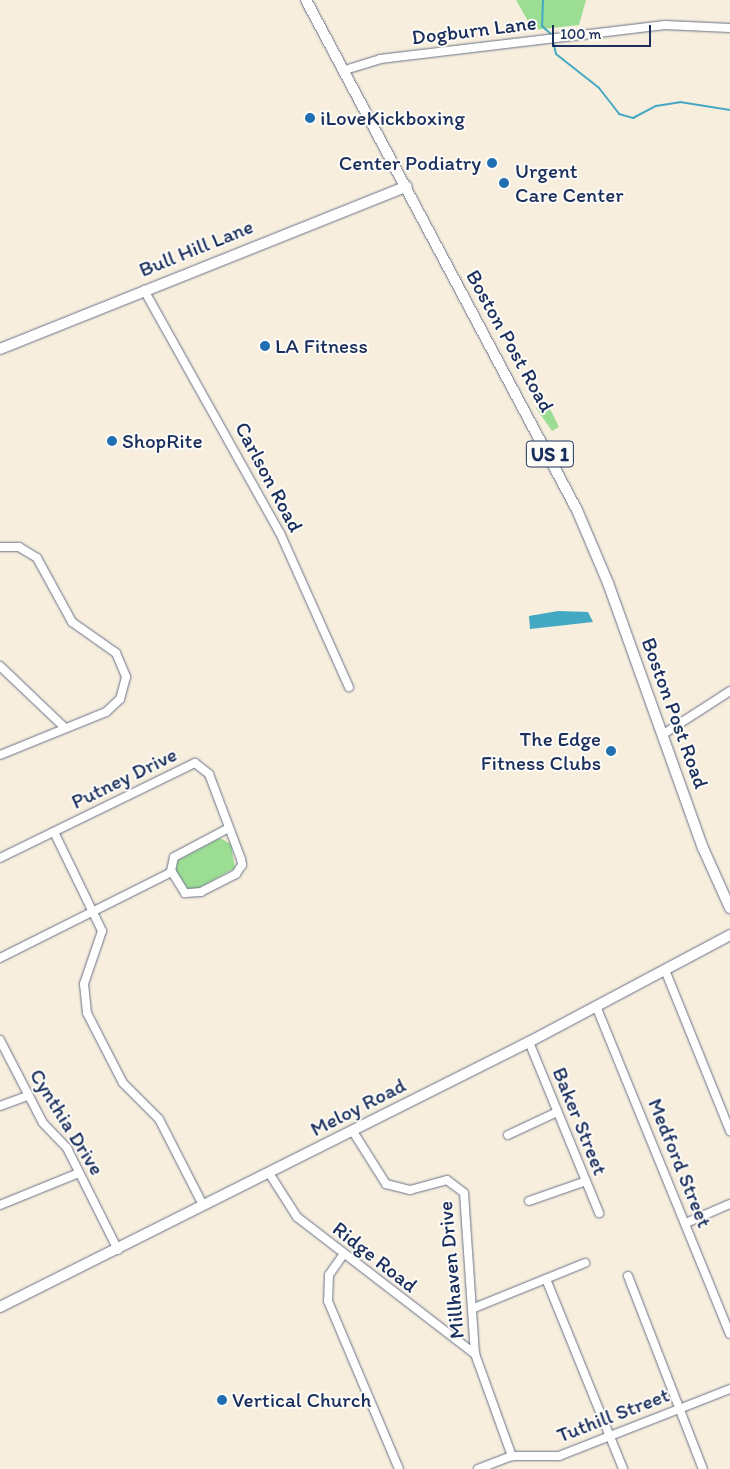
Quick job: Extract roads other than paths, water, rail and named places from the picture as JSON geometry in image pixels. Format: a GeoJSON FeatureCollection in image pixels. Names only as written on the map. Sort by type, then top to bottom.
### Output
{"type":"FeatureCollection","features":[{"type":"Feature","properties":{"kind":"main road","name":"Boston Post Road"},"geometry":{"type":"LineString","coordinates":[[306,0],[407,186],[577,510],[703,848],[730,908]]}},
{"type":"Feature","properties":{"kind":"main road","name":"Bull Hill Lane"},"geometry":{"type":"LineString","coordinates":[[0,349],[407,186]]}},
{"type":"Feature","properties":{"kind":"main road","name":"Meloy Road"},"geometry":{"type":"LineString","coordinates":[[0,1307],[118,1250],[203,1205],[529,1042],[730,935]]}},
{"type":"Feature","properties":{"kind":"street","name":"Dogburn Lane"},"geometry":{"type":"LineString","coordinates":[[345,70],[380,59],[665,25],[730,28]]}},
{"type":"Feature","properties":{"kind":"street","name":"Carlson Road"},"geometry":{"type":"LineString","coordinates":[[144,290],[280,533],[349,687]]}},
{"type":"Feature","properties":{"kind":"street"},"geometry":{"type":"LineString","coordinates":[[0,547],[19,547],[37,558],[72,622],[116,653],[123,664],[126,686],[114,706],[0,755]]}},
{"type":"Feature","properties":{"kind":"street"},"geometry":{"type":"LineString","coordinates":[[0,666],[65,728]]}},
{"type":"Feature","properties":{"kind":"street"},"geometry":{"type":"LineString","coordinates":[[662,736],[730,691]]}},
{"type":"Feature","properties":{"kind":"street","name":"Putney Drive"},"geometry":{"type":"LineString","coordinates":[[0,858],[194,763],[209,774],[229,828]]}},
{"type":"Feature","properties":{"kind":"street"},"geometry":{"type":"LineString","coordinates":[[229,828],[242,863],[236,874],[192,895],[183,892],[172,872],[177,853],[229,828]]}},
{"type":"Feature","properties":{"kind":"street"},"geometry":{"type":"LineString","coordinates":[[54,832],[103,937],[84,984],[86,1008],[123,1083],[158,1119],[203,1205]]}},
{"type":"Feature","properties":{"kind":"street"},"geometry":{"type":"LineString","coordinates":[[0,958],[92,910],[172,872]]}},
{"type":"Feature","properties":{"kind":"street"},"geometry":{"type":"LineString","coordinates":[[665,970],[730,1131]]}},
{"type":"Feature","properties":{"kind":"street","name":"Medford Street"},"geometry":{"type":"LineString","coordinates":[[596,1006],[730,1334]]}},
{"type":"Feature","properties":{"kind":"street","name":"Cynthia Drive"},"geometry":{"type":"LineString","coordinates":[[0,1040],[27,1096],[80,1172],[118,1250]]}},
{"type":"Feature","properties":{"kind":"street","name":"Baker Street"},"geometry":{"type":"LineString","coordinates":[[529,1042],[599,1213]]}},
{"type":"Feature","properties":{"kind":"street"},"geometry":{"type":"LineString","coordinates":[[0,1106],[27,1096]]}},
{"type":"Feature","properties":{"kind":"street"},"geometry":{"type":"LineString","coordinates":[[508,1135],[557,1112]]}},
{"type":"Feature","properties":{"kind":"street","name":"Millhaven Drive"},"geometry":{"type":"LineString","coordinates":[[352,1130],[386,1184],[410,1190],[447,1180],[462,1190],[474,1308],[475,1354],[512,1456]]}},
{"type":"Feature","properties":{"kind":"street"},"geometry":{"type":"LineString","coordinates":[[0,1205],[80,1172]]}},
{"type":"Feature","properties":{"kind":"street","name":"Ridge Road"},"geometry":{"type":"LineString","coordinates":[[269,1173],[297,1217],[475,1354]]}},
{"type":"Feature","properties":{"kind":"street"},"geometry":{"type":"LineString","coordinates":[[529,1201],[586,1182]]}},
{"type":"Feature","properties":{"kind":"street"},"geometry":{"type":"LineString","coordinates":[[686,1223],[730,1204]]}},
{"type":"Feature","properties":{"kind":"street"},"geometry":{"type":"LineString","coordinates":[[344,1255],[330,1275],[328,1301],[399,1469]]}},
{"type":"Feature","properties":{"kind":"street"},"geometry":{"type":"LineString","coordinates":[[474,1308],[585,1263]]}},
{"type":"Feature","properties":{"kind":"street"},"geometry":{"type":"LineString","coordinates":[[628,1276],[678,1409],[703,1469]]}},
{"type":"Feature","properties":{"kind":"street"},"geometry":{"type":"LineString","coordinates":[[546,1279],[623,1469]]}},
{"type":"Feature","properties":{"kind":"street","name":"Tuthill Street"},"geometry":{"type":"LineString","coordinates":[[478,1469],[512,1456],[560,1456],[730,1389]]}},
{"type":"Feature","properties":{"kind":"water"},"geometry":{"type":"Polygon","coordinates":[[[558,611],[588,612],[593,622],[530,629],[529,616],[558,611]]]}},
{"type":"Feature","properties":{"kind":"waterway"},"geometry":{"type":"LineString","coordinates":[[543,0],[542,26],[553,36]]}},
{"type":"Feature","properties":{"kind":"waterway"},"geometry":{"type":"LineString","coordinates":[[553,41],[556,54],[599,88],[619,114],[633,118],[656,106],[680,102],[730,110]]}},
{"type":"Feature","properties":{"kind":"place","name":"iLoveKickboxing"},"geometry":{"type":"Point","coordinates":[310,118]}},
{"type":"Feature","properties":{"kind":"place","name":"Center Podiatry"},"geometry":{"type":"Point","coordinates":[492,163]}},
{"type":"Feature","properties":{"kind":"place","name":"Urgent Care Center"},"geometry":{"type":"Point","coordinates":[504,183]}},
{"type":"Feature","properties":{"kind":"place","name":"LA Fitness"},"geometry":{"type":"Point","coordinates":[265,346]}},
{"type":"Feature","properties":{"kind":"place","name":"ShopRite"},"geometry":{"type":"Point","coordinates":[112,441]}},
{"type":"Feature","properties":{"kind":"place","name":"The Edge Fitness Clubs"},"geometry":{"type":"Point","coordinates":[611,751]}},
{"type":"Feature","properties":{"kind":"place","name":"Vertical Church"},"geometry":{"type":"Point","coordinates":[222,1400]}}]}
